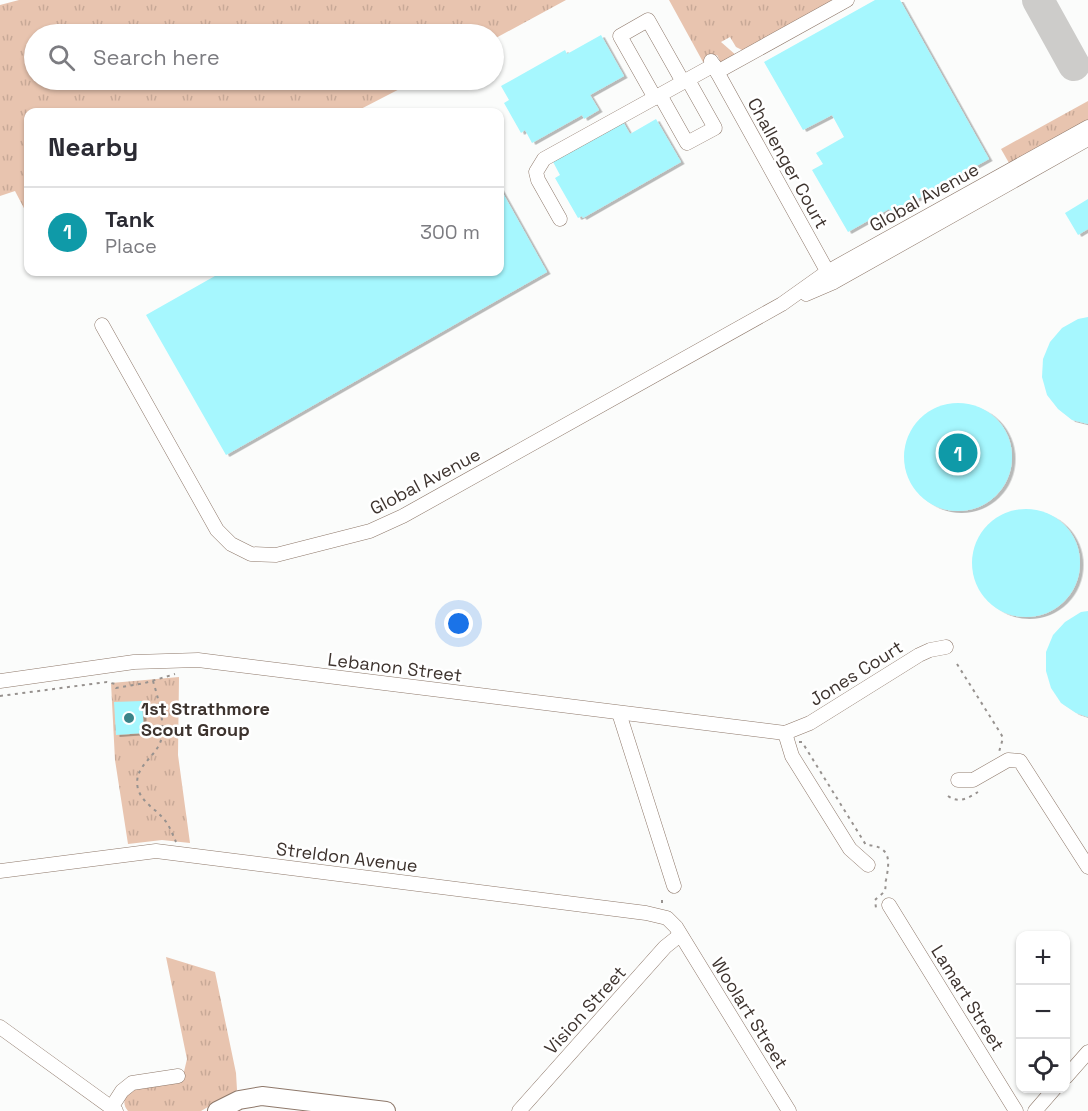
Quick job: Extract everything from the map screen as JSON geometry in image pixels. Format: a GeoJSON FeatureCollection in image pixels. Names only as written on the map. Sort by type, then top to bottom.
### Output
{"type":"FeatureCollection","features":[{"type":"Feature","properties":{"kind":"main road"},"geometry":{"type":"LineString","coordinates":[[216,1111],[239,1100],[262,1096],[386,1111]]}},
{"type":"Feature","properties":{"kind":"street"},"geometry":{"type":"LineString","coordinates":[[560,219],[538,180],[536,171],[544,159],[685,81],[847,0]]}},
{"type":"Feature","properties":{"kind":"street"},"geometry":{"type":"LineString","coordinates":[[648,20],[685,81],[715,128],[687,143],[620,36],[648,20]]}},
{"type":"Feature","properties":{"kind":"street","name":"Challenger Court"},"geometry":{"type":"LineString","coordinates":[[714,66],[830,277]]}},
{"type":"Feature","properties":{"kind":"street","name":"Global Avenue"},"geometry":{"type":"LineString","coordinates":[[102,325],[217,530],[231,544],[251,554],[276,555],[370,531],[403,516],[830,277],[1088,127]]}},
{"type":"Feature","properties":{"kind":"street","name":"Global Avenue"},"geometry":{"type":"LineString","coordinates":[[830,277],[1088,139]]}},
{"type":"Feature","properties":{"kind":"street","name":"Jones Court"},"geometry":{"type":"LineString","coordinates":[[786,739],[919,655],[946,647]]}},
{"type":"Feature","properties":{"kind":"street","name":"Lebanon Street"},"geometry":{"type":"LineString","coordinates":[[0,681],[134,662],[198,660],[619,713],[786,739]]}},
{"type":"Feature","properties":{"kind":"street"},"geometry":{"type":"LineString","coordinates":[[619,713],[674,886]]}},
{"type":"Feature","properties":{"kind":"street"},"geometry":{"type":"LineString","coordinates":[[786,739],[792,756],[850,849],[868,865]]}},
{"type":"Feature","properties":{"kind":"street"},"geometry":{"type":"LineString","coordinates":[[958,780],[970,781],[1005,762],[1020,761],[1088,867]]}},
{"type":"Feature","properties":{"kind":"street","name":"Streldon Avenue"},"geometry":{"type":"LineString","coordinates":[[0,871],[156,851],[646,913],[667,918],[680,935]]}},
{"type":"Feature","properties":{"kind":"street","name":"Lamart Street"},"geometry":{"type":"LineString","coordinates":[[884,909],[1016,1111]]}},
{"type":"Feature","properties":{"kind":"street","name":"Vision Street"},"geometry":{"type":"LineString","coordinates":[[519,1111],[665,947],[680,935]]}},
{"type":"Feature","properties":{"kind":"street","name":"Woolart Street"},"geometry":{"type":"LineString","coordinates":[[680,935],[789,1111]]}},
{"type":"Feature","properties":{"kind":"street"},"geometry":{"type":"LineString","coordinates":[[0,1027],[113,1109],[122,1091],[132,1083],[178,1076]]}},
{"type":"Feature","properties":{"kind":"street"},"geometry":{"type":"LineString","coordinates":[[1070,1072],[1088,1052]]}},
{"type":"Feature","properties":{"kind":"street"},"geometry":{"type":"LineString","coordinates":[[1035,1111],[1051,1093]]}},
{"type":"Feature","properties":{"kind":"path"},"geometry":{"type":"LineString","coordinates":[[957,664],[1003,738],[999,752],[1005,762]]}},
{"type":"Feature","properties":{"kind":"path"},"geometry":{"type":"LineString","coordinates":[[0,696],[107,682],[115,684],[116,688],[153,681],[184,671]]}},
{"type":"Feature","properties":{"kind":"path"},"geometry":{"type":"LineString","coordinates":[[153,681],[159,699],[162,736],[158,749],[140,769],[137,779],[138,790],[144,801],[162,816],[170,827],[176,844],[172,843]]}},
{"type":"Feature","properties":{"kind":"path"},"geometry":{"type":"LineString","coordinates":[[786,739],[802,742],[866,844],[882,848],[886,853],[889,863],[885,891],[875,900],[884,909]]}},
{"type":"Feature","properties":{"kind":"path"},"geometry":{"type":"LineString","coordinates":[[948,796],[952,799],[963,800],[979,791]]}},
{"type":"Feature","properties":{"kind":"path"},"geometry":{"type":"LineString","coordinates":[[662,897],[662,906]]}},
{"type":"Feature","properties":{"kind":"green space"},"geometry":{"type":"Polygon","coordinates":[[[19,0],[566,0],[504,34],[504,24],[24,24],[24,90],[398,90],[363,108],[24,108],[24,208],[15,191],[0,196],[0,5],[19,0]]]}},
{"type":"Feature","properties":{"kind":"green space"},"geometry":{"type":"Polygon","coordinates":[[[669,0],[836,0],[746,52],[736,47],[730,37],[721,42],[737,56],[721,63],[717,55],[703,62],[669,0]]]}},
{"type":"Feature","properties":{"kind":"green space"},"geometry":{"type":"Polygon","coordinates":[[[1088,101],[1088,120],[1009,163],[1001,149],[1088,101]]]}},
{"type":"Feature","properties":{"kind":"green space"},"geometry":{"type":"Polygon","coordinates":[[[179,677],[178,755],[190,843],[162,840],[128,844],[115,760],[111,683],[179,677]]]}},
{"type":"Feature","properties":{"kind":"green space"},"geometry":{"type":"Polygon","coordinates":[[[166,957],[215,972],[236,1073],[237,1090],[201,1111],[128,1111],[124,1100],[130,1090],[182,1080],[187,1059],[166,957]]]}},
{"type":"Feature","properties":{"kind":"building"},"geometry":{"type":"Polygon","coordinates":[[[875,0],[900,0],[989,159],[892,213],[889,209],[848,232],[812,170],[823,164],[816,153],[844,137],[832,115],[803,130],[764,62],[875,0]]]}},
{"type":"Feature","properties":{"kind":"building"},"geometry":{"type":"Polygon","coordinates":[[[601,35],[624,76],[590,95],[599,110],[584,119],[582,115],[532,143],[525,130],[521,133],[504,103],[509,100],[503,90],[504,84],[565,50],[567,54],[601,35]]]}},
{"type":"Feature","properties":{"kind":"building"},"geometry":{"type":"Polygon","coordinates":[[[656,119],[681,162],[583,218],[582,216],[578,218],[555,178],[560,175],[552,160],[622,120],[630,134],[656,119]]]}},
{"type":"Feature","properties":{"kind":"building"},"geometry":{"type":"Polygon","coordinates":[[[504,195],[547,272],[226,455],[146,315],[215,276],[504,276],[504,195]]]}},
{"type":"Feature","properties":{"kind":"building"},"geometry":{"type":"Polygon","coordinates":[[[1088,199],[1088,229],[1078,235],[1065,213],[1088,199]]]}},
{"type":"Feature","properties":{"kind":"building"},"geometry":{"type":"Polygon","coordinates":[[[1088,317],[1088,424],[1072,420],[1058,409],[1047,395],[1042,377],[1043,359],[1050,342],[1062,328],[1078,319],[1088,317]]]}},
{"type":"Feature","properties":{"kind":"building"},"geometry":{"type":"Polygon","coordinates":[[[958,403],[979,407],[996,419],[1008,436],[1012,457],[1008,478],[996,495],[979,507],[958,511],[937,507],[920,495],[908,478],[904,457],[908,436],[920,419],[937,407],[958,403]]]}},
{"type":"Feature","properties":{"kind":"building"},"geometry":{"type":"Polygon","coordinates":[[[1026,509],[1047,513],[1064,525],[1076,542],[1080,563],[1076,584],[1064,601],[1047,613],[1026,617],[1005,613],[988,601],[976,584],[972,563],[976,542],[988,525],[1005,513],[1026,509]]]}},
{"type":"Feature","properties":{"kind":"building"},"geometry":{"type":"Polygon","coordinates":[[[1088,611],[1088,717],[1076,713],[1061,703],[1051,688],[1046,671],[1046,652],[1053,635],[1065,622],[1081,612],[1088,611]]]}},
{"type":"Feature","properties":{"kind":"building","name":"1st Strathmore Scout Group"},"geometry":{"type":"Polygon","coordinates":[[[142,701],[144,733],[116,735],[114,702],[142,701]]]}},
{"type":"Feature","properties":{"kind":"taxiway"},"geometry":{"type":"LineString","coordinates":[[1038,0],[1074,65]]}},
{"type":"Feature","properties":{"kind":"place","name":"Tank"},"geometry":{"type":"Point","coordinates":[958,453]}},
{"type":"Feature","properties":{"kind":"place","name":"1st Strathmore Scout Group"},"geometry":{"type":"Point","coordinates":[129,718]}}]}
